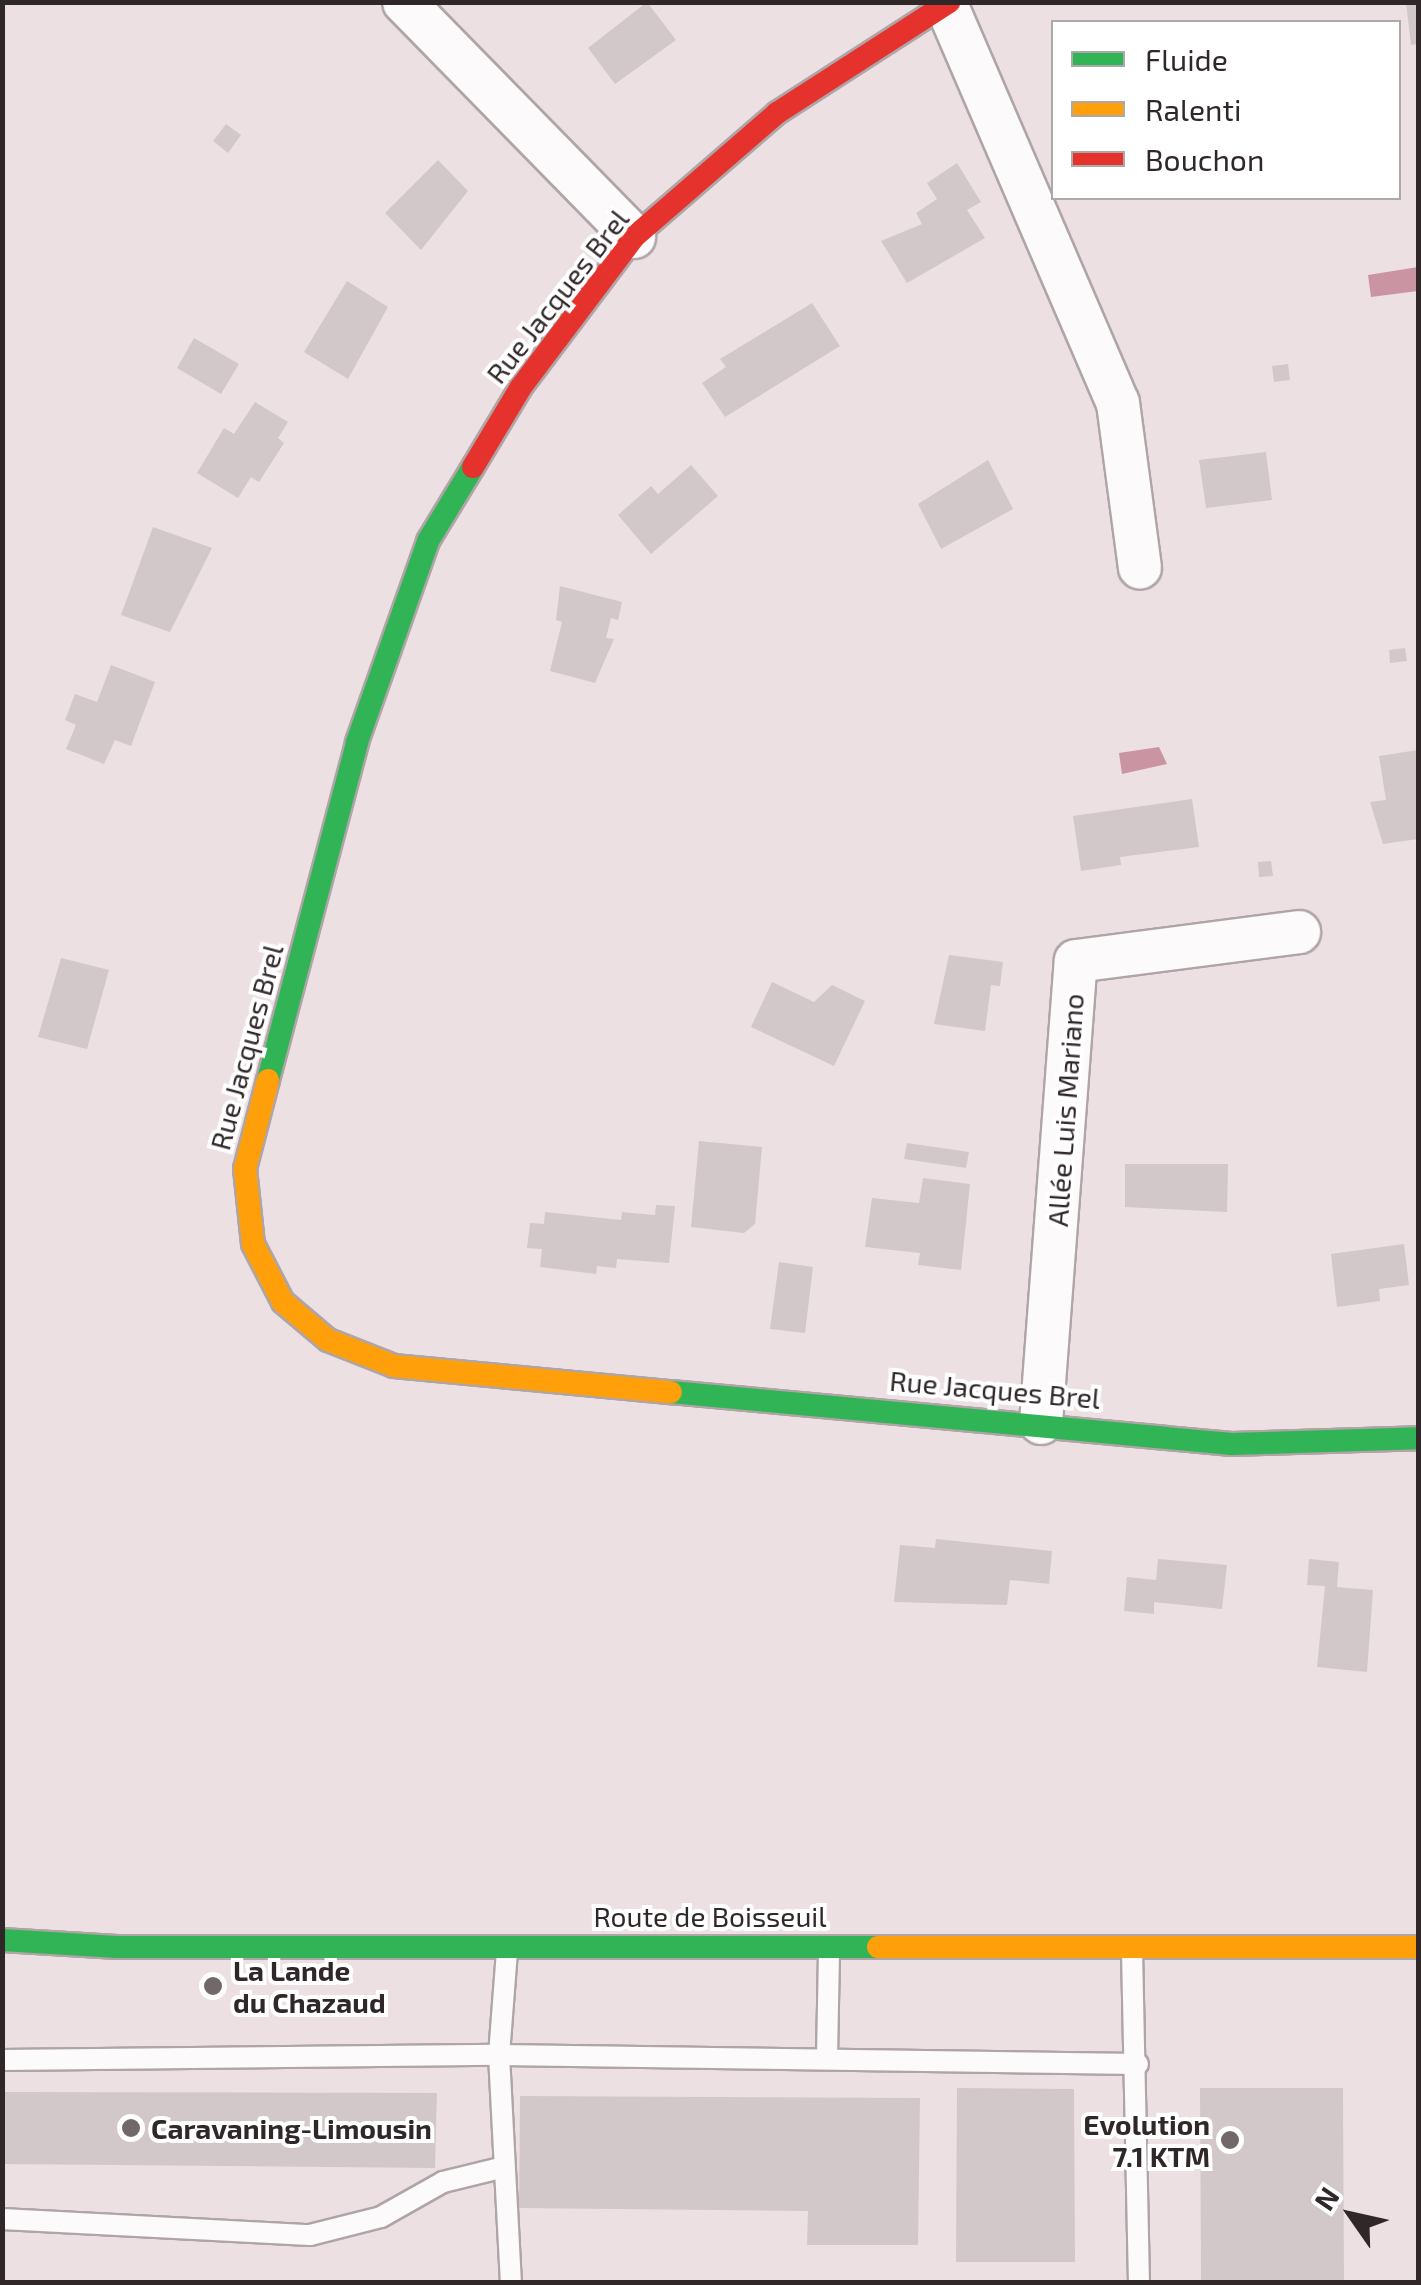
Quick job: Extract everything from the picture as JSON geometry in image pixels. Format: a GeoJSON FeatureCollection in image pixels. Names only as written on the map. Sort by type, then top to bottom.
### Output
{"type":"FeatureCollection","features":[{"type":"Feature","properties":{"kind":"street"},"geometry":{"type":"LineString","coordinates":[[404,2],[634,237]]}},
{"type":"Feature","properties":{"kind":"street"},"geometry":{"type":"LineString","coordinates":[[948,3],[1118,404],[1140,568]]}},
{"type":"Feature","properties":{"kind":"street","name":"Rue Jacques Brel"},"geometry":{"type":"LineString","coordinates":[[948,3],[777,113],[634,237],[521,387],[428,541],[357,742],[245,1169],[252,1244],[282,1302],[328,1340],[394,1366],[1041,1423],[1232,1444],[1418,1438]]}},
{"type":"Feature","properties":{"kind":"street","name":"Allée Luis Mariano"},"geometry":{"type":"LineString","coordinates":[[1041,1423],[1076,961],[1299,932]]}},
{"type":"Feature","properties":{"kind":"street","name":"Route de Boisseuil"},"geometry":{"type":"LineString","coordinates":[[2,1940],[117,1947],[1418,1948]]}},
{"type":"Feature","properties":{"kind":"lane"},"geometry":{"type":"LineString","coordinates":[[827,2057],[829,1946]]}},
{"type":"Feature","properties":{"kind":"lane"},"geometry":{"type":"LineString","coordinates":[[507,1948],[499,2055],[500,2168],[511,2282]]}},
{"type":"Feature","properties":{"kind":"lane"},"geometry":{"type":"LineString","coordinates":[[1132,1948],[1138,2064],[1139,2282]]}},
{"type":"Feature","properties":{"kind":"lane"},"geometry":{"type":"LineString","coordinates":[[2,2060],[499,2055],[1138,2064]]}},
{"type":"Feature","properties":{"kind":"lane"},"geometry":{"type":"LineString","coordinates":[[2,2219],[310,2235],[382,2216],[443,2182],[500,2168]]}},
{"type":"Feature","properties":{"kind":"shaded area"},"geometry":{"type":"Polygon","coordinates":[[[1418,267],[1418,291],[1371,297],[1368,275],[1418,267]]]}},
{"type":"Feature","properties":{"kind":"shaded area"},"geometry":{"type":"Polygon","coordinates":[[[1159,747],[1167,764],[1122,774],[1119,753],[1159,747]]]}},
{"type":"Feature","properties":{"kind":"building"},"geometry":{"type":"Polygon","coordinates":[[[647,2],[676,40],[615,84],[588,48],[647,2]]]}},
{"type":"Feature","properties":{"kind":"building"},"geometry":{"type":"Polygon","coordinates":[[[1406,2],[1418,2],[1418,44],[1411,45],[1406,2]]]}},
{"type":"Feature","properties":{"kind":"building"},"geometry":{"type":"Polygon","coordinates":[[[226,124],[241,135],[228,153],[213,141],[226,124]]]}},
{"type":"Feature","properties":{"kind":"building"},"geometry":{"type":"Polygon","coordinates":[[[438,160],[468,191],[421,250],[385,213],[438,160]]]}},
{"type":"Feature","properties":{"kind":"building"},"geometry":{"type":"Polygon","coordinates":[[[957,163],[981,202],[967,210],[985,238],[907,283],[881,241],[922,224],[916,213],[937,199],[927,183],[957,163]]]}},
{"type":"Feature","properties":{"kind":"building"},"geometry":{"type":"Polygon","coordinates":[[[347,281],[388,307],[348,379],[304,352],[347,281]]]}},
{"type":"Feature","properties":{"kind":"building"},"geometry":{"type":"Polygon","coordinates":[[[812,303],[840,346],[725,417],[702,383],[726,367],[720,359],[812,303]]]}},
{"type":"Feature","properties":{"kind":"building"},"geometry":{"type":"Polygon","coordinates":[[[194,338],[239,364],[221,394],[177,368],[194,338]]]}},
{"type":"Feature","properties":{"kind":"building"},"geometry":{"type":"Polygon","coordinates":[[[1288,364],[1290,380],[1274,382],[1272,366],[1288,364]]]}},
{"type":"Feature","properties":{"kind":"building"},"geometry":{"type":"Polygon","coordinates":[[[255,402],[288,422],[278,438],[284,443],[259,482],[251,477],[238,498],[197,473],[224,428],[234,434],[255,402]]]}},
{"type":"Feature","properties":{"kind":"building"},"geometry":{"type":"Polygon","coordinates":[[[1266,452],[1272,500],[1206,508],[1199,460],[1266,452]]]}},
{"type":"Feature","properties":{"kind":"building"},"geometry":{"type":"Polygon","coordinates":[[[988,460],[1013,509],[941,549],[918,504],[988,460]]]}},
{"type":"Feature","properties":{"kind":"building"},"geometry":{"type":"Polygon","coordinates":[[[691,465],[718,496],[651,554],[618,515],[651,486],[658,494],[691,465]]]}},
{"type":"Feature","properties":{"kind":"building"},"geometry":{"type":"Polygon","coordinates":[[[153,527],[212,548],[170,632],[121,615],[153,527]]]}},
{"type":"Feature","properties":{"kind":"building"},"geometry":{"type":"Polygon","coordinates":[[[560,586],[622,602],[618,620],[611,618],[606,638],[614,639],[595,683],[550,671],[562,622],[556,620],[560,586]]]}},
{"type":"Feature","properties":{"kind":"building"},"geometry":{"type":"Polygon","coordinates":[[[1405,648],[1407,661],[1390,663],[1389,650],[1405,648]]]}},
{"type":"Feature","properties":{"kind":"building"},"geometry":{"type":"Polygon","coordinates":[[[111,665],[155,682],[131,746],[115,740],[104,764],[66,749],[76,725],[65,720],[75,694],[97,702],[111,665]]]}},
{"type":"Feature","properties":{"kind":"building"},"geometry":{"type":"Polygon","coordinates":[[[1418,750],[1418,839],[1383,844],[1370,802],[1386,800],[1379,756],[1418,750]]]}},
{"type":"Feature","properties":{"kind":"building"},"geometry":{"type":"Polygon","coordinates":[[[1192,799],[1199,847],[1120,857],[1121,865],[1081,871],[1073,816],[1192,799]]]}},
{"type":"Feature","properties":{"kind":"building"},"geometry":{"type":"Polygon","coordinates":[[[1271,861],[1273,876],[1259,877],[1258,862],[1271,861]]]}},
{"type":"Feature","properties":{"kind":"building"},"geometry":{"type":"Polygon","coordinates":[[[949,955],[1003,962],[1000,986],[991,985],[985,1031],[934,1024],[949,955]]]}},
{"type":"Feature","properties":{"kind":"building"},"geometry":{"type":"Polygon","coordinates":[[[61,958],[109,970],[87,1049],[38,1037],[61,958]]]}},
{"type":"Feature","properties":{"kind":"building"},"geometry":{"type":"Polygon","coordinates":[[[772,982],[814,1002],[832,985],[865,1001],[834,1066],[751,1027],[772,982]]]}},
{"type":"Feature","properties":{"kind":"building"},"geometry":{"type":"Polygon","coordinates":[[[699,1141],[762,1147],[755,1224],[744,1233],[691,1227],[699,1141]]]}},
{"type":"Feature","properties":{"kind":"building"},"geometry":{"type":"Polygon","coordinates":[[[907,1143],[969,1152],[966,1168],[904,1159],[907,1143]]]}},
{"type":"Feature","properties":{"kind":"building"},"geometry":{"type":"Polygon","coordinates":[[[1125,1164],[1228,1164],[1227,1212],[1125,1207],[1125,1164]]]}},
{"type":"Feature","properties":{"kind":"building"},"geometry":{"type":"Polygon","coordinates":[[[923,1178],[970,1184],[961,1270],[918,1265],[920,1253],[865,1247],[872,1198],[919,1203],[923,1178]]]}},
{"type":"Feature","properties":{"kind":"building"},"geometry":{"type":"Polygon","coordinates":[[[656,1205],[675,1206],[669,1263],[617,1259],[616,1268],[597,1266],[596,1274],[540,1267],[542,1249],[527,1248],[530,1223],[544,1224],[545,1212],[621,1220],[622,1212],[655,1215],[656,1205]]]}},
{"type":"Feature","properties":{"kind":"building"},"geometry":{"type":"Polygon","coordinates":[[[1404,1244],[1409,1285],[1379,1289],[1380,1301],[1337,1307],[1331,1254],[1404,1244]]]}},
{"type":"Feature","properties":{"kind":"building"},"geometry":{"type":"Polygon","coordinates":[[[779,1262],[813,1267],[805,1333],[770,1329],[779,1262]]]}},
{"type":"Feature","properties":{"kind":"building"},"geometry":{"type":"Polygon","coordinates":[[[936,1539],[1052,1551],[1049,1584],[1010,1580],[1007,1605],[894,1602],[900,1545],[935,1548],[936,1539]]]}},
{"type":"Feature","properties":{"kind":"building"},"geometry":{"type":"Polygon","coordinates":[[[1158,1559],[1227,1565],[1222,1609],[1154,1602],[1154,1614],[1124,1611],[1127,1577],[1156,1580],[1158,1559]]]}},
{"type":"Feature","properties":{"kind":"building"},"geometry":{"type":"Polygon","coordinates":[[[1309,1559],[1339,1562],[1337,1587],[1373,1590],[1367,1672],[1317,1667],[1325,1586],[1307,1585],[1309,1559]]]}},
{"type":"Feature","properties":{"kind":"building"},"geometry":{"type":"Polygon","coordinates":[[[957,2088],[1074,2089],[1075,2262],[956,2262],[957,2088]]]}},
{"type":"Feature","properties":{"kind":"building"},"geometry":{"type":"Polygon","coordinates":[[[1200,2088],[1343,2088],[1344,2282],[1201,2282],[1200,2088]]]}},
{"type":"Feature","properties":{"kind":"building"},"geometry":{"type":"Polygon","coordinates":[[[2,2092],[437,2093],[435,2168],[2,2164],[2,2092]]]}},
{"type":"Feature","properties":{"kind":"building"},"geometry":{"type":"Polygon","coordinates":[[[520,2096],[920,2098],[918,2245],[807,2245],[808,2211],[519,2208],[520,2096]]]}},
{"type":"Feature","properties":{"kind":"traffic: fast"},"geometry":{"type":"LineString","coordinates":[[268,1080],[357,742],[428,541],[473,467]]}},
{"type":"Feature","properties":{"kind":"traffic: fast"},"geometry":{"type":"LineString","coordinates":[[671,1392],[1232,1444],[1418,1438]]}},
{"type":"Feature","properties":{"kind":"traffic: fast"},"geometry":{"type":"LineString","coordinates":[[2,1940],[117,1947],[878,1947]]}},
{"type":"Feature","properties":{"kind":"traffic: slow"},"geometry":{"type":"LineString","coordinates":[[268,1080],[245,1169],[253,1244],[283,1302],[328,1340],[394,1366],[671,1392]]}},
{"type":"Feature","properties":{"kind":"traffic: slow"},"geometry":{"type":"LineString","coordinates":[[878,1947],[1418,1947]]}},
{"type":"Feature","properties":{"kind":"traffic: jam"},"geometry":{"type":"LineString","coordinates":[[473,467],[521,387],[634,237],[777,113],[949,2]]}},
{"type":"Feature","properties":{"kind":"place","name":"La Lande du Chazaud"},"geometry":{"type":"Point","coordinates":[213,1986]}},
{"type":"Feature","properties":{"kind":"place","name":"Caravaning-Limousin"},"geometry":{"type":"Point","coordinates":[131,2128]}},
{"type":"Feature","properties":{"kind":"place","name":"Evolution 7.1 KTM"},"geometry":{"type":"Point","coordinates":[1230,2140]}}]}
